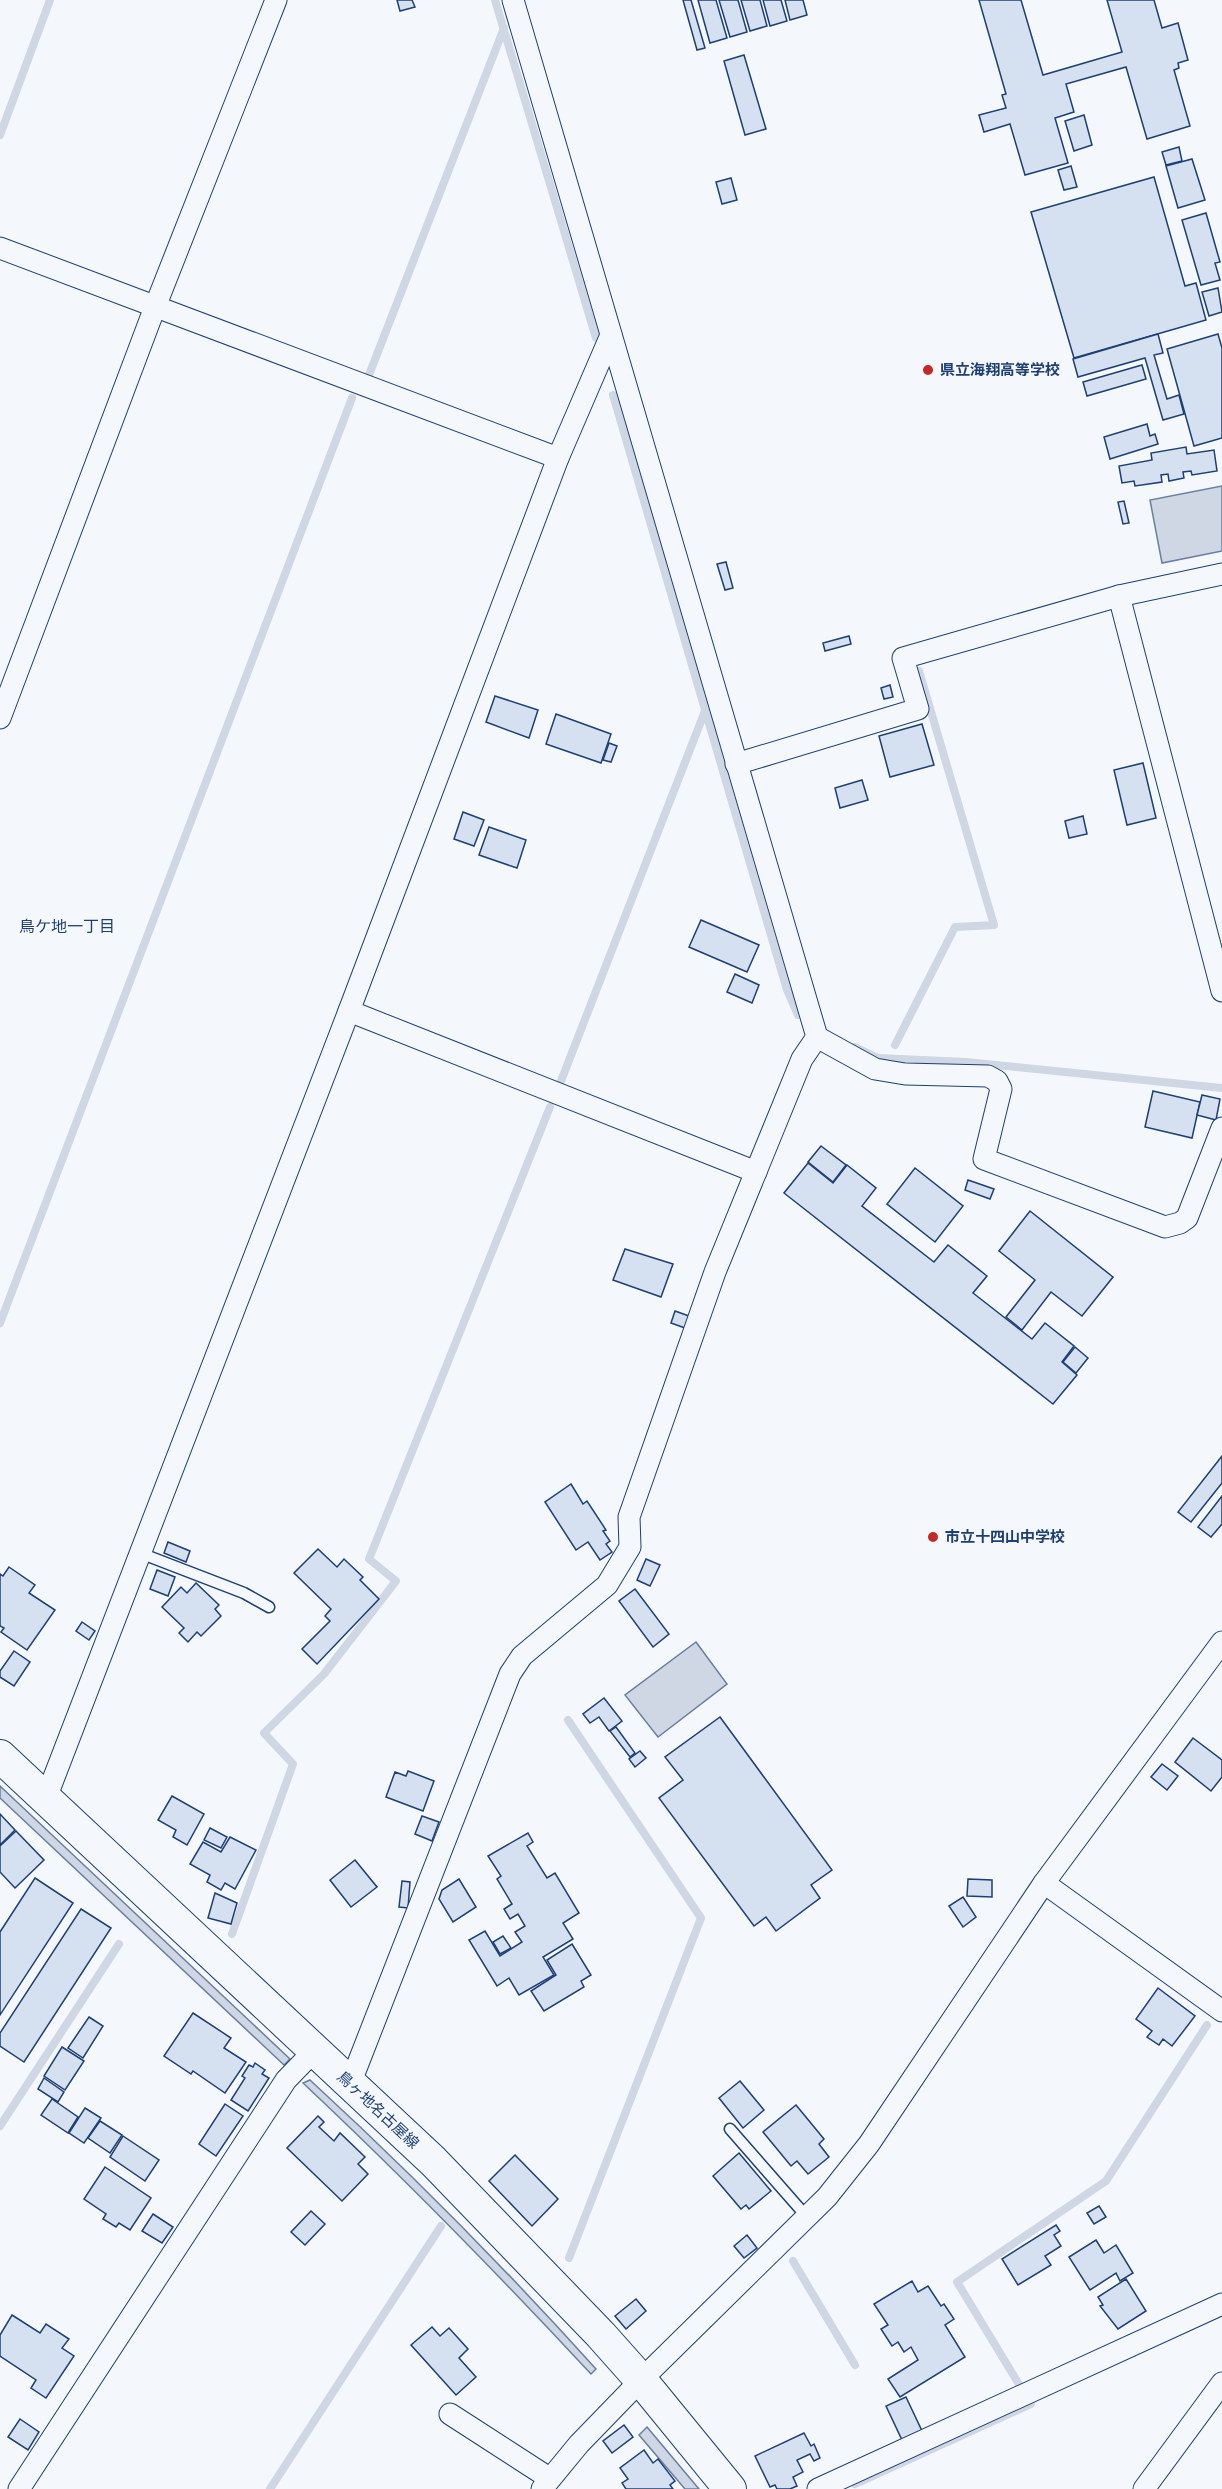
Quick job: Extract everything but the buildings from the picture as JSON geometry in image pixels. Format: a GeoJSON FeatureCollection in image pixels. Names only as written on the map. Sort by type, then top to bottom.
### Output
{"type":"FeatureCollection","features":[{"type":"Feature","properties":{"kind":"main road","name":"鳥ヶ地名古屋線"},"geometry":{"type":"LineString","coordinates":[[0,1756],[433,2161],[601,2335],[730,2489]]}},
{"type":"Feature","properties":{"kind":"street"},"geometry":{"type":"LineString","coordinates":[[0,718],[155,308],[276,0]]}},
{"type":"Feature","properties":{"kind":"street"},"geometry":{"type":"LineString","coordinates":[[513,0],[817,1037],[875,1069],[904,1074],[988,1076],[997,1081],[1001,1089],[984,1159],[1165,1227],[1180,1223],[1187,1218],[1222,1128]]}},
{"type":"Feature","properties":{"kind":"street"},"geometry":{"type":"LineString","coordinates":[[0,248],[558,458]]}},
{"type":"Feature","properties":{"kind":"street"},"geometry":{"type":"LineString","coordinates":[[46,1798],[349,1011],[558,458],[611,335]]}},
{"type":"Feature","properties":{"kind":"street"},"geometry":{"type":"LineString","coordinates":[[736,764],[918,709],[903,658],[1119,596],[1222,574]]}},
{"type":"Feature","properties":{"kind":"street"},"geometry":{"type":"LineString","coordinates":[[1119,596],[1222,991]]}},
{"type":"Feature","properties":{"kind":"street"},"geometry":{"type":"LineString","coordinates":[[349,1011],[756,1172]]}},
{"type":"Feature","properties":{"kind":"street"},"geometry":{"type":"LineString","coordinates":[[350,2084],[510,1674],[522,1656],[607,1585],[630,1547],[629,1517],[715,1272],[802,1059],[817,1037]]}},
{"type":"Feature","properties":{"kind":"street"},"geometry":{"type":"LineString","coordinates":[[450,2414],[546,2484],[579,2444],[641,2380],[827,2197],[869,2144],[1044,1883],[1222,1642]]}},
{"type":"Feature","properties":{"kind":"street"},"geometry":{"type":"LineString","coordinates":[[1044,1883],[1222,2012]]}},
{"type":"Feature","properties":{"kind":"street"},"geometry":{"type":"LineString","coordinates":[[19,2489],[286,2080],[315,2050]]}},
{"type":"Feature","properties":{"kind":"street"},"geometry":{"type":"LineString","coordinates":[[818,2489],[1222,2304]]}},
{"type":"Feature","properties":{"kind":"street"},"geometry":{"type":"LineString","coordinates":[[1144,2489],[1222,2383]]}},
{"type":"Feature","properties":{"kind":"lane"},"geometry":{"type":"LineString","coordinates":[[140,1553],[244,1593],[269,1607]]}},
{"type":"Feature","properties":{"kind":"lane"},"geometry":{"type":"LineString","coordinates":[[730,2129],[807,2217]]}},
{"type":"Feature","properties":{"kind":"shaded area"},"geometry":{"type":"Polygon","coordinates":[[[1222,486],[1222,551],[1162,563],[1150,500],[1222,486]]]}},
{"type":"Feature","properties":{"kind":"shaded area"},"geometry":{"type":"Polygon","coordinates":[[[696,1642],[727,1684],[658,1737],[625,1695],[696,1642]]]}},
{"type":"Feature","properties":{"kind":"shaded area"},"geometry":{"type":"Polygon","coordinates":[[[0,1786],[290,2059],[284,2065],[0,1798],[0,1786]]]}},
{"type":"Feature","properties":{"kind":"shaded area"},"geometry":{"type":"Polygon","coordinates":[[[310,2080],[492,2257],[596,2369],[591,2374],[450,2226],[303,2083],[310,2080]]]}},
{"type":"Feature","properties":{"kind":"shaded area"},"geometry":{"type":"Polygon","coordinates":[[[647,2427],[699,2489],[685,2489],[639,2435],[647,2427]]]}},
{"type":"Feature","properties":{"kind":"waterway"},"geometry":{"type":"LineString","coordinates":[[0,135],[50,0]]}},
{"type":"Feature","properties":{"kind":"waterway"},"geometry":{"type":"LineString","coordinates":[[495,0],[596,338]]}},
{"type":"Feature","properties":{"kind":"waterway"},"geometry":{"type":"LineString","coordinates":[[367,380],[504,28]]}},
{"type":"Feature","properties":{"kind":"waterway"},"geometry":{"type":"LineString","coordinates":[[613,395],[787,990],[798,1015]]}},
{"type":"Feature","properties":{"kind":"waterway"},"geometry":{"type":"LineString","coordinates":[[0,1323],[352,398]]}},
{"type":"Feature","properties":{"kind":"waterway"},"geometry":{"type":"LineString","coordinates":[[895,1045],[955,927],[994,925],[919,671]]}},
{"type":"Feature","properties":{"kind":"waterway"},"geometry":{"type":"LineString","coordinates":[[561,1081],[705,711]]}},
{"type":"Feature","properties":{"kind":"waterway"},"geometry":{"type":"LineString","coordinates":[[855,1047],[878,1058],[966,1062],[1222,1088]]}},
{"type":"Feature","properties":{"kind":"waterway"},"geometry":{"type":"LineString","coordinates":[[232,1934],[293,1764],[264,1733],[324,1674],[396,1581],[369,1559],[550,1107]]}},
{"type":"Feature","properties":{"kind":"waterway"},"geometry":{"type":"LineString","coordinates":[[568,1720],[701,1918],[569,2258]]}},
{"type":"Feature","properties":{"kind":"waterway"},"geometry":{"type":"LineString","coordinates":[[0,2126],[119,1944]]}},
{"type":"Feature","properties":{"kind":"waterway"},"geometry":{"type":"LineString","coordinates":[[1020,2386],[957,2282],[1106,2181],[1207,2025]]}},
{"type":"Feature","properties":{"kind":"waterway"},"geometry":{"type":"LineString","coordinates":[[270,2489],[441,2226]]}},
{"type":"Feature","properties":{"kind":"waterway"},"geometry":{"type":"LineString","coordinates":[[793,2261],[855,2365]]}},
{"type":"Feature","properties":{"kind":"waterway"},"geometry":{"type":"LineString","coordinates":[[855,2484],[1031,2404]]}},
{"type":"Feature","properties":{"kind":"place","name":"県立海翔高等学校"},"geometry":{"type":"Point","coordinates":[928,370]}},
{"type":"Feature","properties":{"kind":"place","name":"市立十四山中学校"},"geometry":{"type":"Point","coordinates":[933,1537]}},
{"type":"Feature","properties":{"kind":"district","name":"鳥ケ地一丁目"},"geometry":{"type":"Point","coordinates":[67,926]}}]}
